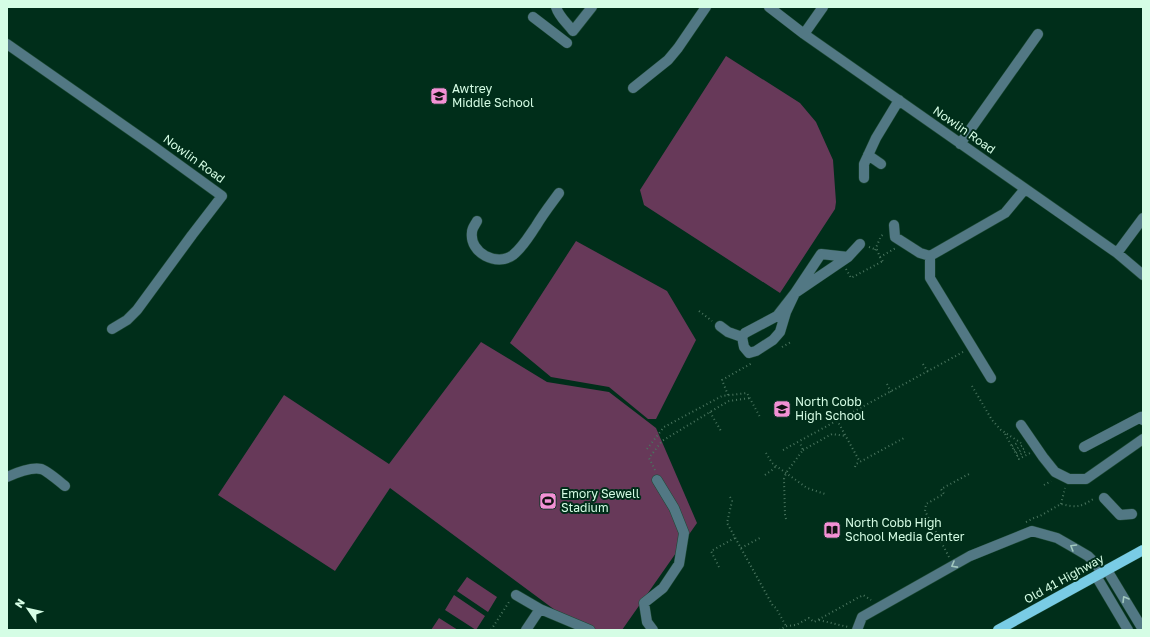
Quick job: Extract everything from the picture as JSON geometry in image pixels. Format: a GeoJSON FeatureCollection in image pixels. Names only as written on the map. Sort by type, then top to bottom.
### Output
{"type":"FeatureCollection","features":[{"type":"Feature","properties":{"kind":"main road","name":"Old 41 Highway"},"geometry":{"type":"LineString","coordinates":[[998,630],[1143,550]]}},
{"type":"Feature","properties":{"kind":"street"},"geometry":{"type":"LineString","coordinates":[[556,7],[560,18],[566,22],[573,31],[592,7]]}},
{"type":"Feature","properties":{"kind":"street"},"geometry":{"type":"LineString","coordinates":[[633,88],[668,60],[706,7]]}},
{"type":"Feature","properties":{"kind":"street","name":"Nowlin Road"},"geometry":{"type":"LineString","coordinates":[[769,7],[804,34],[1117,253],[1143,274]]}},
{"type":"Feature","properties":{"kind":"street"},"geometry":{"type":"LineString","coordinates":[[804,34],[822,7]]}},
{"type":"Feature","properties":{"kind":"street"},"geometry":{"type":"LineString","coordinates":[[533,17],[567,43]]}},
{"type":"Feature","properties":{"kind":"street"},"geometry":{"type":"LineString","coordinates":[[960,144],[1038,34]]}},
{"type":"Feature","properties":{"kind":"street","name":"Nowlin Road"},"geometry":{"type":"LineString","coordinates":[[7,44],[222,196],[137,310],[127,320],[112,329]]}},
{"type":"Feature","properties":{"kind":"street"},"geometry":{"type":"LineString","coordinates":[[864,178],[864,164],[876,138],[899,100]]}},
{"type":"Feature","properties":{"kind":"street"},"geometry":{"type":"LineString","coordinates":[[868,156],[881,164]]}},
{"type":"Feature","properties":{"kind":"street"},"geometry":{"type":"LineString","coordinates":[[894,225],[895,237],[920,253],[930,256],[1005,213],[1025,189]]}},
{"type":"Feature","properties":{"kind":"street"},"geometry":{"type":"LineString","coordinates":[[477,221],[472,230],[473,243],[477,250],[485,256],[494,259],[509,258],[519,250],[559,193]]}},
{"type":"Feature","properties":{"kind":"street"},"geometry":{"type":"LineString","coordinates":[[1117,253],[1143,218]]}},
{"type":"Feature","properties":{"kind":"street"},"geometry":{"type":"LineString","coordinates":[[742,337],[744,347],[749,353],[756,351],[773,340],[780,332],[786,312],[795,293],[844,260],[860,244]]}},
{"type":"Feature","properties":{"kind":"street"},"geometry":{"type":"LineString","coordinates":[[742,337],[745,333],[777,316],[795,293],[821,254],[844,260]]}},
{"type":"Feature","properties":{"kind":"street"},"geometry":{"type":"LineString","coordinates":[[930,256],[930,278],[991,378]]}},
{"type":"Feature","properties":{"kind":"street"},"geometry":{"type":"LineString","coordinates":[[720,326],[728,332],[742,337]]}},
{"type":"Feature","properties":{"kind":"street"},"geometry":{"type":"LineString","coordinates":[[1084,447],[1141,417],[1143,420]]}},
{"type":"Feature","properties":{"kind":"street"},"geometry":{"type":"LineString","coordinates":[[1021,426],[1055,472],[1069,479],[1086,479],[1143,439]]}},
{"type":"Feature","properties":{"kind":"street"},"geometry":{"type":"LineString","coordinates":[[7,477],[21,472],[42,469],[65,486]]}},
{"type":"Feature","properties":{"kind":"street"},"geometry":{"type":"LineString","coordinates":[[653,630],[647,622],[644,603],[663,588],[679,564],[684,533],[674,508],[657,480]]}},
{"type":"Feature","properties":{"kind":"street"},"geometry":{"type":"LineString","coordinates":[[1104,498],[1120,514],[1132,514]]}},
{"type":"Feature","properties":{"kind":"street"},"geometry":{"type":"LineString","coordinates":[[857,630],[862,617],[970,556],[1032,531],[1057,538],[1088,556],[1096,564],[1141,628]]}},
{"type":"Feature","properties":{"kind":"street"},"geometry":{"type":"LineString","coordinates":[[1102,573],[1128,630]]}},
{"type":"Feature","properties":{"kind":"street"},"geometry":{"type":"LineString","coordinates":[[514,596],[540,609],[590,630]]}},
{"type":"Feature","properties":{"kind":"street"},"geometry":{"type":"LineString","coordinates":[[526,630],[540,609]]}},
{"type":"Feature","properties":{"kind":"path"},"geometry":{"type":"LineString","coordinates":[[875,250],[881,236],[884,235],[884,233]]}},
{"type":"Feature","properties":{"kind":"path"},"geometry":{"type":"LineString","coordinates":[[844,260],[852,279],[883,262],[875,250],[860,244]]}},
{"type":"Feature","properties":{"kind":"path"},"geometry":{"type":"LineString","coordinates":[[880,257],[897,248],[902,250]]}},
{"type":"Feature","properties":{"kind":"path"},"geometry":{"type":"LineString","coordinates":[[699,311],[720,326]]}},
{"type":"Feature","properties":{"kind":"path"},"geometry":{"type":"LineString","coordinates":[[777,349],[790,342]]}},
{"type":"Feature","properties":{"kind":"path"},"geometry":{"type":"LineString","coordinates":[[784,450],[972,347]]}},
{"type":"Feature","properties":{"kind":"path"},"geometry":{"type":"LineString","coordinates":[[728,395],[722,380],[758,360]]}},
{"type":"Feature","properties":{"kind":"path"},"geometry":{"type":"LineString","coordinates":[[923,364],[928,372]]}},
{"type":"Feature","properties":{"kind":"path"},"geometry":{"type":"LineString","coordinates":[[887,384],[891,392]]}},
{"type":"Feature","properties":{"kind":"path"},"geometry":{"type":"LineString","coordinates":[[972,386],[992,420],[1008,437],[1019,459],[1031,453]]}},
{"type":"Feature","properties":{"kind":"path"},"geometry":{"type":"LineString","coordinates":[[647,449],[664,427],[722,396],[747,393],[760,416]]}},
{"type":"Feature","properties":{"kind":"path"},"geometry":{"type":"LineString","coordinates":[[657,480],[658,477],[648,458],[662,441],[729,401],[750,398]]}},
{"type":"Feature","properties":{"kind":"path"},"geometry":{"type":"LineString","coordinates":[[710,412],[721,431]]}},
{"type":"Feature","properties":{"kind":"path"},"geometry":{"type":"LineString","coordinates":[[833,413],[860,462]]}},
{"type":"Feature","properties":{"kind":"path"},"geometry":{"type":"LineString","coordinates":[[786,518],[784,479],[786,473],[803,450],[832,434],[846,436]]}},
{"type":"Feature","properties":{"kind":"path"},"geometry":{"type":"LineString","coordinates":[[1008,437],[1013,437],[1034,456]]}},
{"type":"Feature","properties":{"kind":"path"},"geometry":{"type":"LineString","coordinates":[[855,467],[856,464],[904,438]]}},
{"type":"Feature","properties":{"kind":"path"},"geometry":{"type":"LineString","coordinates":[[1010,443],[1016,440]]}},
{"type":"Feature","properties":{"kind":"path"},"geometry":{"type":"LineString","coordinates":[[800,442],[803,450]]}},
{"type":"Feature","properties":{"kind":"path"},"geometry":{"type":"LineString","coordinates":[[1012,446],[1019,442]]}},
{"type":"Feature","properties":{"kind":"path"},"geometry":{"type":"LineString","coordinates":[[1014,450],[1022,445]]}},
{"type":"Feature","properties":{"kind":"path"},"geometry":{"type":"LineString","coordinates":[[1016,453],[1026,448]]}},
{"type":"Feature","properties":{"kind":"path"},"geometry":{"type":"LineString","coordinates":[[1018,456],[1028,450]]}},
{"type":"Feature","properties":{"kind":"path"},"geometry":{"type":"LineString","coordinates":[[766,453],[772,463],[776,466],[807,488],[825,494],[826,496]]}},
{"type":"Feature","properties":{"kind":"path"},"geometry":{"type":"LineString","coordinates":[[765,475],[776,466]]}},
{"type":"Feature","properties":{"kind":"path"},"geometry":{"type":"LineString","coordinates":[[953,566],[925,511],[926,504],[944,494],[941,489],[969,474]]}},
{"type":"Feature","properties":{"kind":"path"},"geometry":{"type":"LineString","coordinates":[[1044,484],[1054,479]]}},
{"type":"Feature","properties":{"kind":"path"},"geometry":{"type":"LineString","coordinates":[[1061,504],[1066,485]]}},
{"type":"Feature","properties":{"kind":"path"},"geometry":{"type":"LineString","coordinates":[[730,497],[732,501],[727,523],[773,606],[776,608],[786,626]]}},
{"type":"Feature","properties":{"kind":"path"},"geometry":{"type":"LineString","coordinates":[[719,567],[711,551],[735,538]]}},
{"type":"Feature","properties":{"kind":"path"},"geometry":{"type":"LineString","coordinates":[[741,548],[760,538]]}},
{"type":"Feature","properties":{"kind":"path"},"geometry":{"type":"LineString","coordinates":[[779,630],[786,626],[796,625],[809,618],[814,622],[863,595],[875,602]]}},
{"type":"Feature","properties":{"kind":"path"},"geometry":{"type":"LineString","coordinates":[[491,630],[514,596]]}},
{"type":"Feature","properties":{"kind":"path"},"geometry":{"type":"LineString","coordinates":[[818,620],[857,630]]}},
{"type":"Feature","properties":{"kind":"shaded area"},"geometry":{"type":"Polygon","coordinates":[[[726,56],[800,103],[816,122],[833,160],[836,202],[835,209],[780,293],[644,205],[640,190],[726,56]]]}},
{"type":"Feature","properties":{"kind":"shaded area"},"geometry":{"type":"Polygon","coordinates":[[[576,241],[667,291],[696,340],[656,419],[648,419],[609,387],[551,377],[510,343],[576,241]]]}},
{"type":"Feature","properties":{"kind":"shaded area","name":"Emory Sewell Stadium"},"geometry":{"type":"Polygon","coordinates":[[[481,342],[547,382],[609,392],[656,428],[697,523],[622,630],[582,630],[390,488],[335,571],[218,495],[284,395],[389,464],[481,342]]]}},
{"type":"Feature","properties":{"kind":"shaded area"},"geometry":{"type":"Polygon","coordinates":[[[467,577],[497,597],[488,612],[457,591],[467,577]]]}},
{"type":"Feature","properties":{"kind":"shaded area"},"geometry":{"type":"Polygon","coordinates":[[[454,595],[485,616],[476,630],[445,610],[454,595]]]}},
{"type":"Feature","properties":{"kind":"shaded area"},"geometry":{"type":"Polygon","coordinates":[[[439,618],[458,630],[431,630],[439,618]]]}},
{"type":"Feature","properties":{"kind":"place","name":"Awtrey Middle School"},"geometry":{"type":"Point","coordinates":[439,96]}},
{"type":"Feature","properties":{"kind":"place","name":"North Cobb High School"},"geometry":{"type":"Point","coordinates":[782,409]}},
{"type":"Feature","properties":{"kind":"place","name":"Emory Sewell Stadium"},"geometry":{"type":"Point","coordinates":[548,501]}},
{"type":"Feature","properties":{"kind":"place","name":"North Cobb High School Media Center"},"geometry":{"type":"Point","coordinates":[832,530]}}]}
